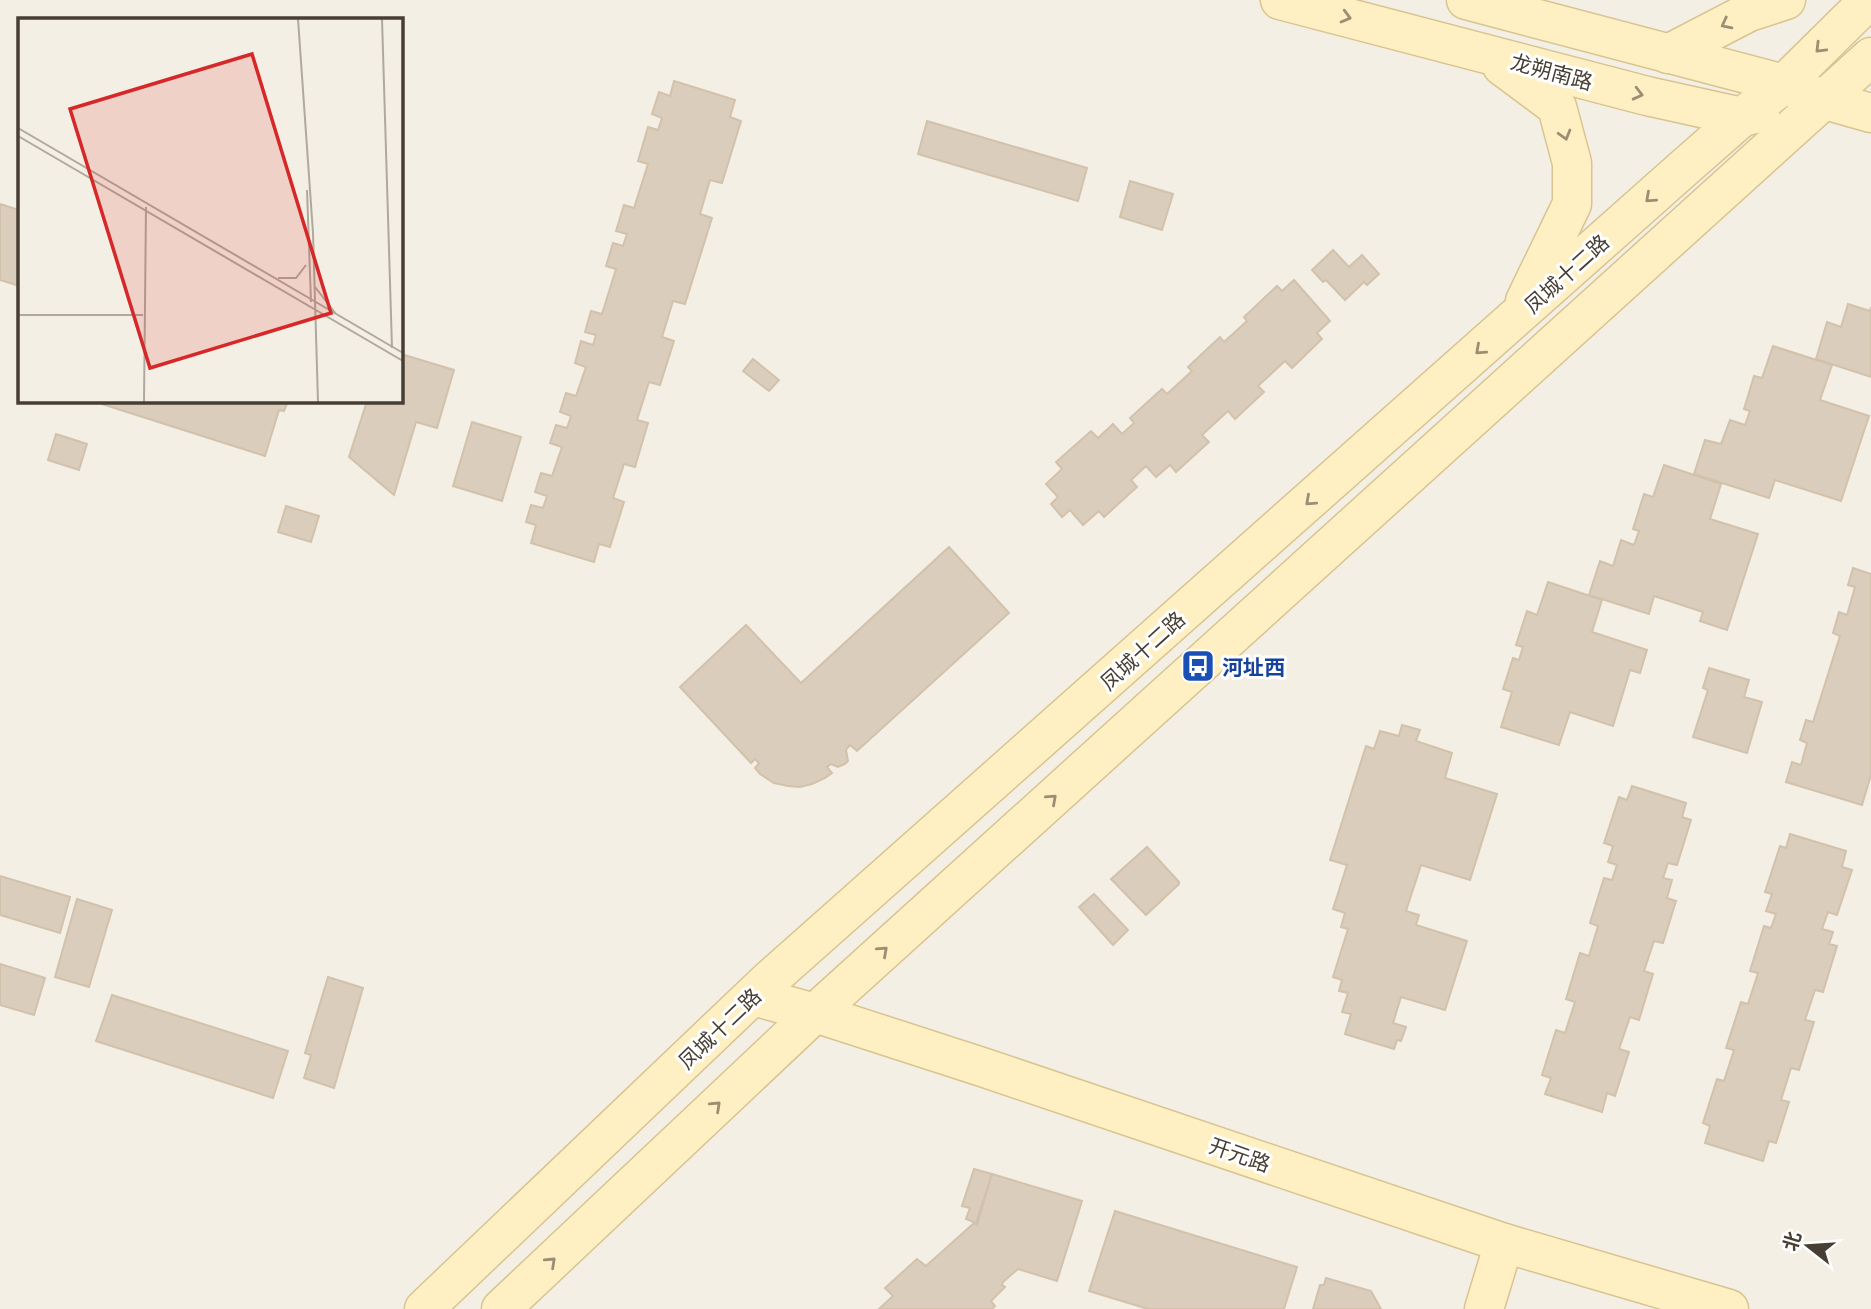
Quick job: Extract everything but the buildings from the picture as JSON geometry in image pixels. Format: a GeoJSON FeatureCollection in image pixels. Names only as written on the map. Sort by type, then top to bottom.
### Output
{"type":"FeatureCollection","features":[{"type":"Feature","properties":{"kind":"street","name":"龙朔南路"},"geometry":{"type":"LineString","coordinates":[[1280,0],[1647,96],[1742,117],[1825,100]]}},
{"type":"Feature","properties":{"kind":"street","name":"龙朔南路"},"geometry":{"type":"LineString","coordinates":[[1466,0],[1784,84],[1825,100],[1871,113]]}},
{"type":"Feature","properties":{"kind":"street"},"geometry":{"type":"LineString","coordinates":[[1668,54],[1749,12],[1786,0]]}},
{"type":"Feature","properties":{"kind":"street","name":"凤城十二路"},"geometry":{"type":"LineString","coordinates":[[424,1309],[753,996],[1742,117],[1784,84],[1869,0]]}},
{"type":"Feature","properties":{"kind":"street"},"geometry":{"type":"LineString","coordinates":[[1486,54],[1557,107],[1572,163],[1572,204],[1517,317]]}},
{"type":"Feature","properties":{"kind":"street"},"geometry":{"type":"LineString","coordinates":[[501,1309],[815,1013],[1871,57]]}},
{"type":"Feature","properties":{"kind":"street","name":"开元路"},"geometry":{"type":"LineString","coordinates":[[753,996],[815,1013],[995,1071],[1504,1243],[1729,1309]]}},
{"type":"Feature","properties":{"kind":"street"},"geometry":{"type":"LineString","coordinates":[[1484,1309],[1504,1243]]}},
{"type":"Feature","properties":{"kind":"place","name":"河址西"},"geometry":{"type":"Point","coordinates":[1198,666]}}]}
